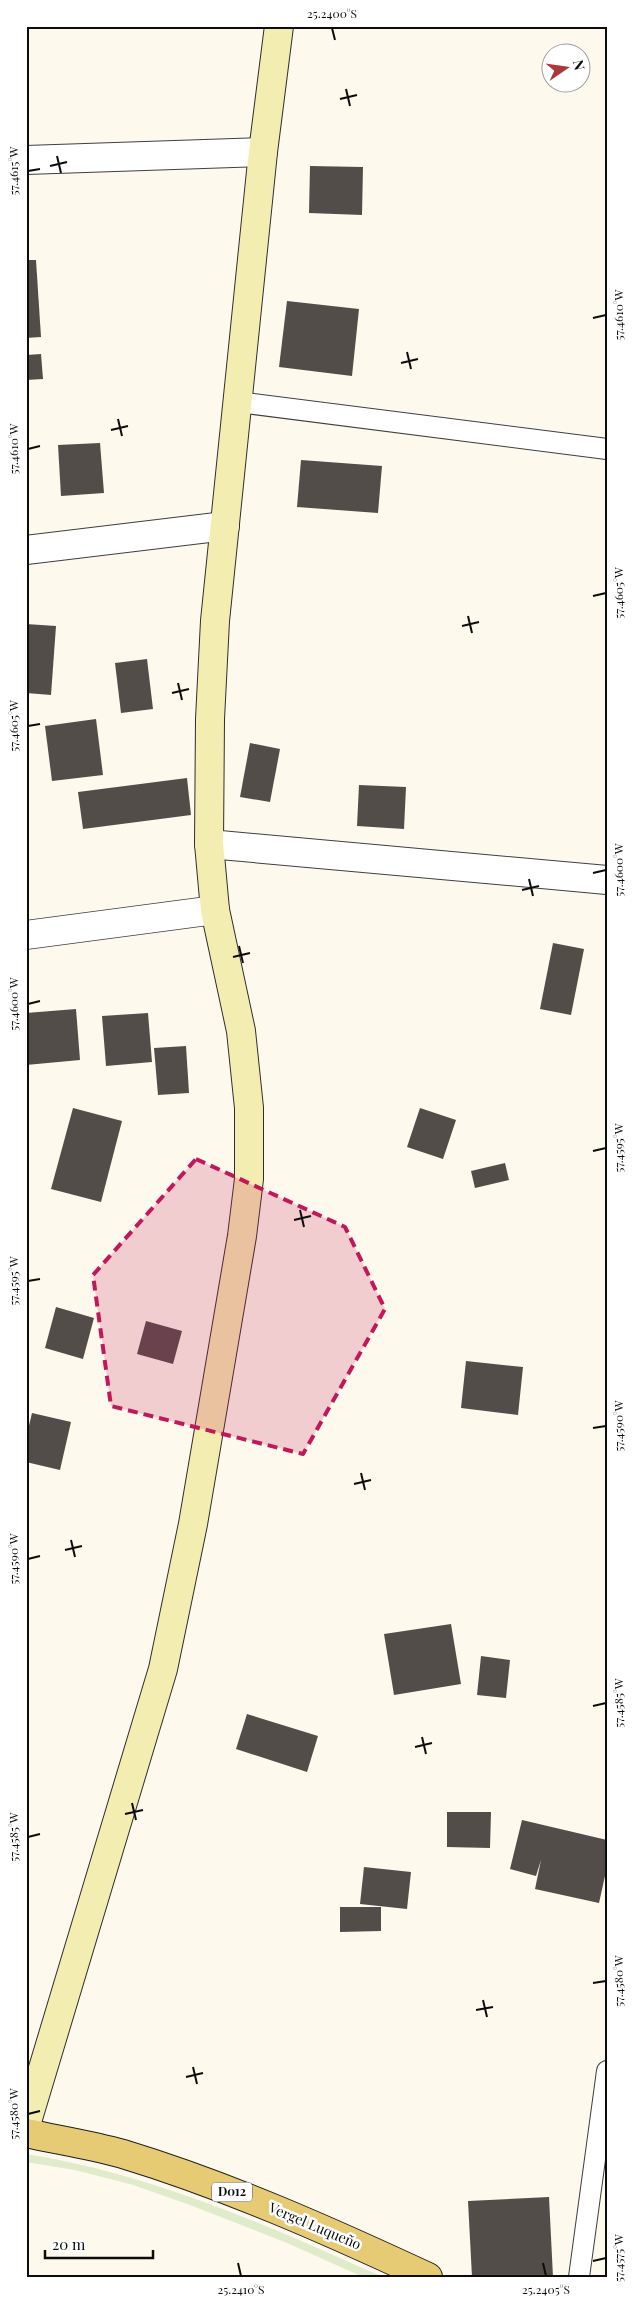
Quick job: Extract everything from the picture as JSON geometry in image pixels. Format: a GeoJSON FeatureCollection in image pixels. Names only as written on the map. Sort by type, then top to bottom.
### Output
{"type":"FeatureCollection","features":[{"type":"Feature","properties":{"kind":"main road","name":"Vergel Luqueño"},"geometry":{"type":"LineString","coordinates":[[26,2133],[120,2153],[181,2172],[356,2244],[428,2277]]}},
{"type":"Feature","properties":{"kind":"street"},"geometry":{"type":"LineString","coordinates":[[26,2125],[163,1669],[193,1524],[233,1301],[249,1179],[249,1108],[241,1031],[215,910],[209,844],[210,719],[213,650],[225,526],[263,152],[279,26]]}},
{"type":"Feature","properties":{"kind":"street"},"geometry":{"type":"LineString","coordinates":[[26,160],[263,152]]}},
{"type":"Feature","properties":{"kind":"street"},"geometry":{"type":"LineString","coordinates":[[26,550],[225,526]]}},
{"type":"Feature","properties":{"kind":"street"},"geometry":{"type":"LineString","coordinates":[[209,844],[607,880]]}},
{"type":"Feature","properties":{"kind":"street"},"geometry":{"type":"LineString","coordinates":[[26,935],[215,910]]}},
{"type":"Feature","properties":{"kind":"lane"},"geometry":{"type":"LineString","coordinates":[[238,402],[607,449]]}},
{"type":"Feature","properties":{"kind":"lane"},"geometry":{"type":"LineString","coordinates":[[578,2277],[607,2071]]}},
{"type":"Feature","properties":{"kind":"highlighted area"},"geometry":{"type":"Polygon","coordinates":[[[196,1159],[345,1227],[385,1309],[303,1454],[111,1406],[93,1275],[196,1159]]]}},
{"type":"Feature","properties":{"kind":"green space"},"geometry":{"type":"Polygon","coordinates":[[[26,2154],[119,2174],[164,2188],[252,2221],[383,2277],[363,2277],[287,2243],[133,2185],[75,2170],[26,2162],[26,2154]]]}},
{"type":"Feature","properties":{"kind":"building"},"geometry":{"type":"Polygon","coordinates":[[[310,166],[363,167],[362,215],[309,213],[310,166]]]}},
{"type":"Feature","properties":{"kind":"building"},"geometry":{"type":"Polygon","coordinates":[[[26,260],[36,260],[41,337],[26,338],[26,260]]]}},
{"type":"Feature","properties":{"kind":"building"},"geometry":{"type":"Polygon","coordinates":[[[287,301],[359,309],[352,376],[279,367],[287,301]]]}},
{"type":"Feature","properties":{"kind":"building"},"geometry":{"type":"Polygon","coordinates":[[[41,354],[43,379],[26,380],[26,355],[41,354]]]}},
{"type":"Feature","properties":{"kind":"building"},"geometry":{"type":"Polygon","coordinates":[[[100,443],[104,493],[61,496],[58,445],[100,443]]]}},
{"type":"Feature","properties":{"kind":"building"},"geometry":{"type":"Polygon","coordinates":[[[301,460],[382,466],[378,513],[297,507],[301,460]]]}},
{"type":"Feature","properties":{"kind":"building"},"geometry":{"type":"Polygon","coordinates":[[[26,624],[56,626],[51,695],[26,693],[26,624]]]}},
{"type":"Feature","properties":{"kind":"building"},"geometry":{"type":"Polygon","coordinates":[[[147,659],[153,709],[121,713],[115,663],[147,659]]]}},
{"type":"Feature","properties":{"kind":"building"},"geometry":{"type":"Polygon","coordinates":[[[96,719],[103,775],[52,781],[45,726],[96,719]]]}},
{"type":"Feature","properties":{"kind":"building"},"geometry":{"type":"Polygon","coordinates":[[[250,743],[280,749],[270,802],[240,797],[250,743]]]}},
{"type":"Feature","properties":{"kind":"building"},"geometry":{"type":"Polygon","coordinates":[[[187,778],[191,815],[83,829],[78,792],[187,778]]]}},
{"type":"Feature","properties":{"kind":"building"},"geometry":{"type":"Polygon","coordinates":[[[359,785],[406,787],[404,829],[357,826],[359,785]]]}},
{"type":"Feature","properties":{"kind":"building"},"geometry":{"type":"Polygon","coordinates":[[[553,943],[584,949],[571,1015],[540,1009],[553,943]]]}},
{"type":"Feature","properties":{"kind":"building"},"geometry":{"type":"Polygon","coordinates":[[[76,1009],[80,1060],[26,1065],[26,1013],[76,1009]]]}},
{"type":"Feature","properties":{"kind":"building"},"geometry":{"type":"Polygon","coordinates":[[[148,1013],[152,1062],[106,1066],[102,1016],[148,1013]]]}},
{"type":"Feature","properties":{"kind":"building"},"geometry":{"type":"Polygon","coordinates":[[[186,1046],[189,1093],[158,1095],[154,1048],[186,1046]]]}},
{"type":"Feature","properties":{"kind":"building"},"geometry":{"type":"Polygon","coordinates":[[[73,1108],[122,1121],[101,1202],[51,1189],[73,1108]]]}},
{"type":"Feature","properties":{"kind":"building"},"geometry":{"type":"Polygon","coordinates":[[[420,1108],[456,1120],[443,1159],[407,1147],[420,1108]]]}},
{"type":"Feature","properties":{"kind":"building"},"geometry":{"type":"Polygon","coordinates":[[[505,1163],[509,1180],[475,1188],[471,1171],[505,1163]]]}},
{"type":"Feature","properties":{"kind":"building"},"geometry":{"type":"Polygon","coordinates":[[[56,1307],[94,1318],[83,1359],[45,1348],[56,1307]]]}},
{"type":"Feature","properties":{"kind":"building"},"geometry":{"type":"Polygon","coordinates":[[[146,1321],[182,1331],[173,1364],[137,1354],[146,1321]]]}},
{"type":"Feature","properties":{"kind":"building"},"geometry":{"type":"Polygon","coordinates":[[[466,1361],[523,1367],[518,1415],[461,1408],[466,1361]]]}},
{"type":"Feature","properties":{"kind":"building"},"geometry":{"type":"Polygon","coordinates":[[[32,1413],[71,1422],[60,1470],[26,1462],[26,1438],[32,1413]]]}},
{"type":"Feature","properties":{"kind":"building"},"geometry":{"type":"Polygon","coordinates":[[[451,1624],[461,1684],[394,1695],[384,1634],[451,1624]]]}},
{"type":"Feature","properties":{"kind":"building"},"geometry":{"type":"Polygon","coordinates":[[[481,1656],[510,1660],[506,1698],[477,1695],[481,1656]]]}},
{"type":"Feature","properties":{"kind":"building"},"geometry":{"type":"Polygon","coordinates":[[[247,1714],[318,1736],[307,1772],[236,1749],[247,1714]]]}},
{"type":"Feature","properties":{"kind":"building"},"geometry":{"type":"Polygon","coordinates":[[[447,1812],[491,1812],[490,1848],[447,1847],[447,1812]]]}},
{"type":"Feature","properties":{"kind":"building"},"geometry":{"type":"Polygon","coordinates":[[[522,1820],[607,1840],[607,1867],[599,1903],[535,1889],[541,1860],[536,1876],[510,1869],[522,1820]]]}},
{"type":"Feature","properties":{"kind":"building"},"geometry":{"type":"Polygon","coordinates":[[[364,1867],[411,1872],[407,1909],[360,1904],[364,1867]]]}},
{"type":"Feature","properties":{"kind":"building"},"geometry":{"type":"Polygon","coordinates":[[[340,1907],[381,1907],[381,1931],[340,1932],[340,1907]]]}},
{"type":"Feature","properties":{"kind":"building"},"geometry":{"type":"Polygon","coordinates":[[[549,2197],[553,2277],[472,2277],[468,2201],[549,2197]]]}}]}
